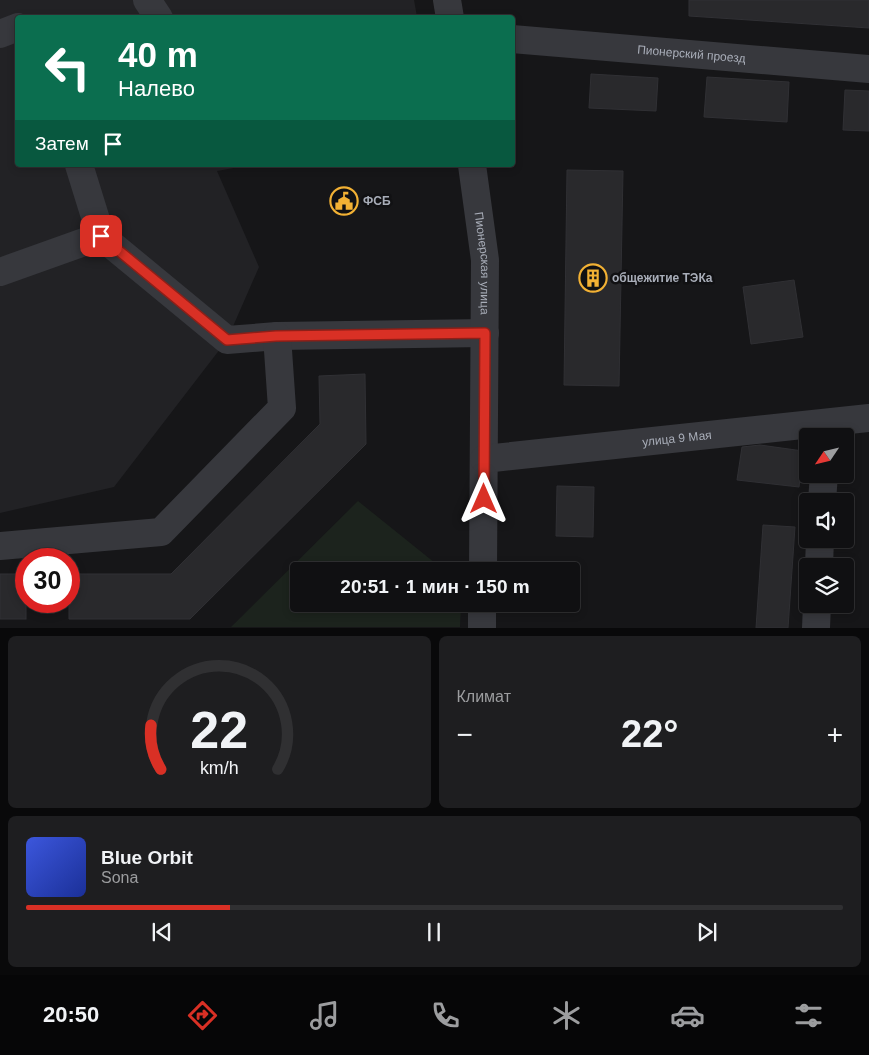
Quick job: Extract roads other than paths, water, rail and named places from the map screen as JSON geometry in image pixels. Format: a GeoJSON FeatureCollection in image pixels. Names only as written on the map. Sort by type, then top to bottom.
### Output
{"type":"FeatureCollection","features":[{"type":"Feature","properties":{"kind":"street"},"geometry":{"type":"LineString","coordinates":[[147,0],[157,15]]}},
{"type":"Feature","properties":{"kind":"street"},"geometry":{"type":"LineString","coordinates":[[447,0],[450,15]]}},
{"type":"Feature","properties":{"kind":"street"},"geometry":{"type":"LineString","coordinates":[[0,34],[15,28]]}},
{"type":"Feature","properties":{"kind":"street","name":"Пионерский проезд"},"geometry":{"type":"LineString","coordinates":[[515,39],[869,69]]}},
{"type":"Feature","properties":{"kind":"street"},"geometry":{"type":"LineString","coordinates":[[80,167],[101,236],[227,340],[276,336],[485,333]]}},
{"type":"Feature","properties":{"kind":"street","name":"Пионерская улица"},"geometry":{"type":"LineString","coordinates":[[472,167],[485,260],[483,562]]}},
{"type":"Feature","properties":{"kind":"street"},"geometry":{"type":"LineString","coordinates":[[0,272],[101,236]]}},
{"type":"Feature","properties":{"kind":"street"},"geometry":{"type":"LineString","coordinates":[[0,546],[161,532],[282,408],[276,336]]}},
{"type":"Feature","properties":{"kind":"street","name":"улица 9 Мая"},"geometry":{"type":"LineString","coordinates":[[830,428],[869,418]]}},
{"type":"Feature","properties":{"kind":"street","name":"улица 9 Мая"},"geometry":{"type":"LineString","coordinates":[[484,459],[799,431]]}},
{"type":"Feature","properties":{"kind":"street"},"geometry":{"type":"LineString","coordinates":[[482,612],[482,628]]}},
{"type":"Feature","properties":{"kind":"street"},"geometry":{"type":"LineString","coordinates":[[816,628],[817,613]]}},
{"type":"Feature","properties":{"kind":"place","name":"ФСБ"},"geometry":{"type":"Point","coordinates":[344,201]}},
{"type":"Feature","properties":{"kind":"place","name":"общежитие ТЭКа"},"geometry":{"type":"Point","coordinates":[593,278]}}]}
